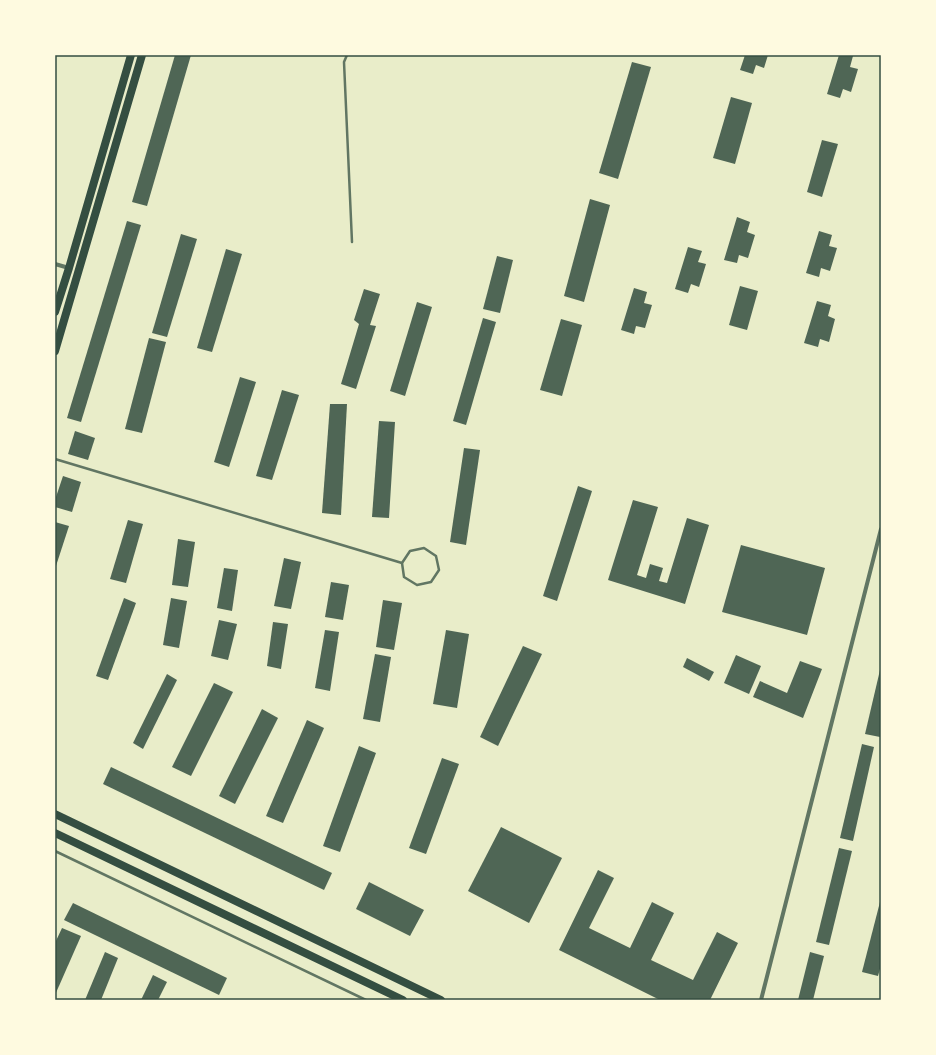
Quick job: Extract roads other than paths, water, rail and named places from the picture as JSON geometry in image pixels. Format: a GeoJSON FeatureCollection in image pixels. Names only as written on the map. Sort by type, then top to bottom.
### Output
{"type":"FeatureCollection","features":[{"type":"Feature","properties":{"kind":"main road"},"geometry":{"type":"LineString","coordinates":[[55,312],[131,55]]}},
{"type":"Feature","properties":{"kind":"main road"},"geometry":{"type":"LineString","coordinates":[[55,351],[142,55]]}},
{"type":"Feature","properties":{"kind":"main road"},"geometry":{"type":"LineString","coordinates":[[55,814],[441,1000]]}},
{"type":"Feature","properties":{"kind":"main road"},"geometry":{"type":"LineString","coordinates":[[55,833],[403,1000]]}},
{"type":"Feature","properties":{"kind":"street"},"geometry":{"type":"LineString","coordinates":[[55,264],[69,268]]}},
{"type":"Feature","properties":{"kind":"street"},"geometry":{"type":"LineString","coordinates":[[761,1000],[881,529]]}},
{"type":"Feature","properties":{"kind":"lane"},"geometry":{"type":"LineString","coordinates":[[347,55],[344,62],[352,242]]}},
{"type":"Feature","properties":{"kind":"lane"},"geometry":{"type":"LineString","coordinates":[[55,459],[402,563]]}},
{"type":"Feature","properties":{"kind":"lane"},"geometry":{"type":"LineString","coordinates":[[424,548],[436,556],[439,570],[431,582],[417,585],[404,577],[402,563],[410,551],[424,548]]}},
{"type":"Feature","properties":{"kind":"lane"},"geometry":{"type":"LineString","coordinates":[[55,851],[366,1000]]}}]}
